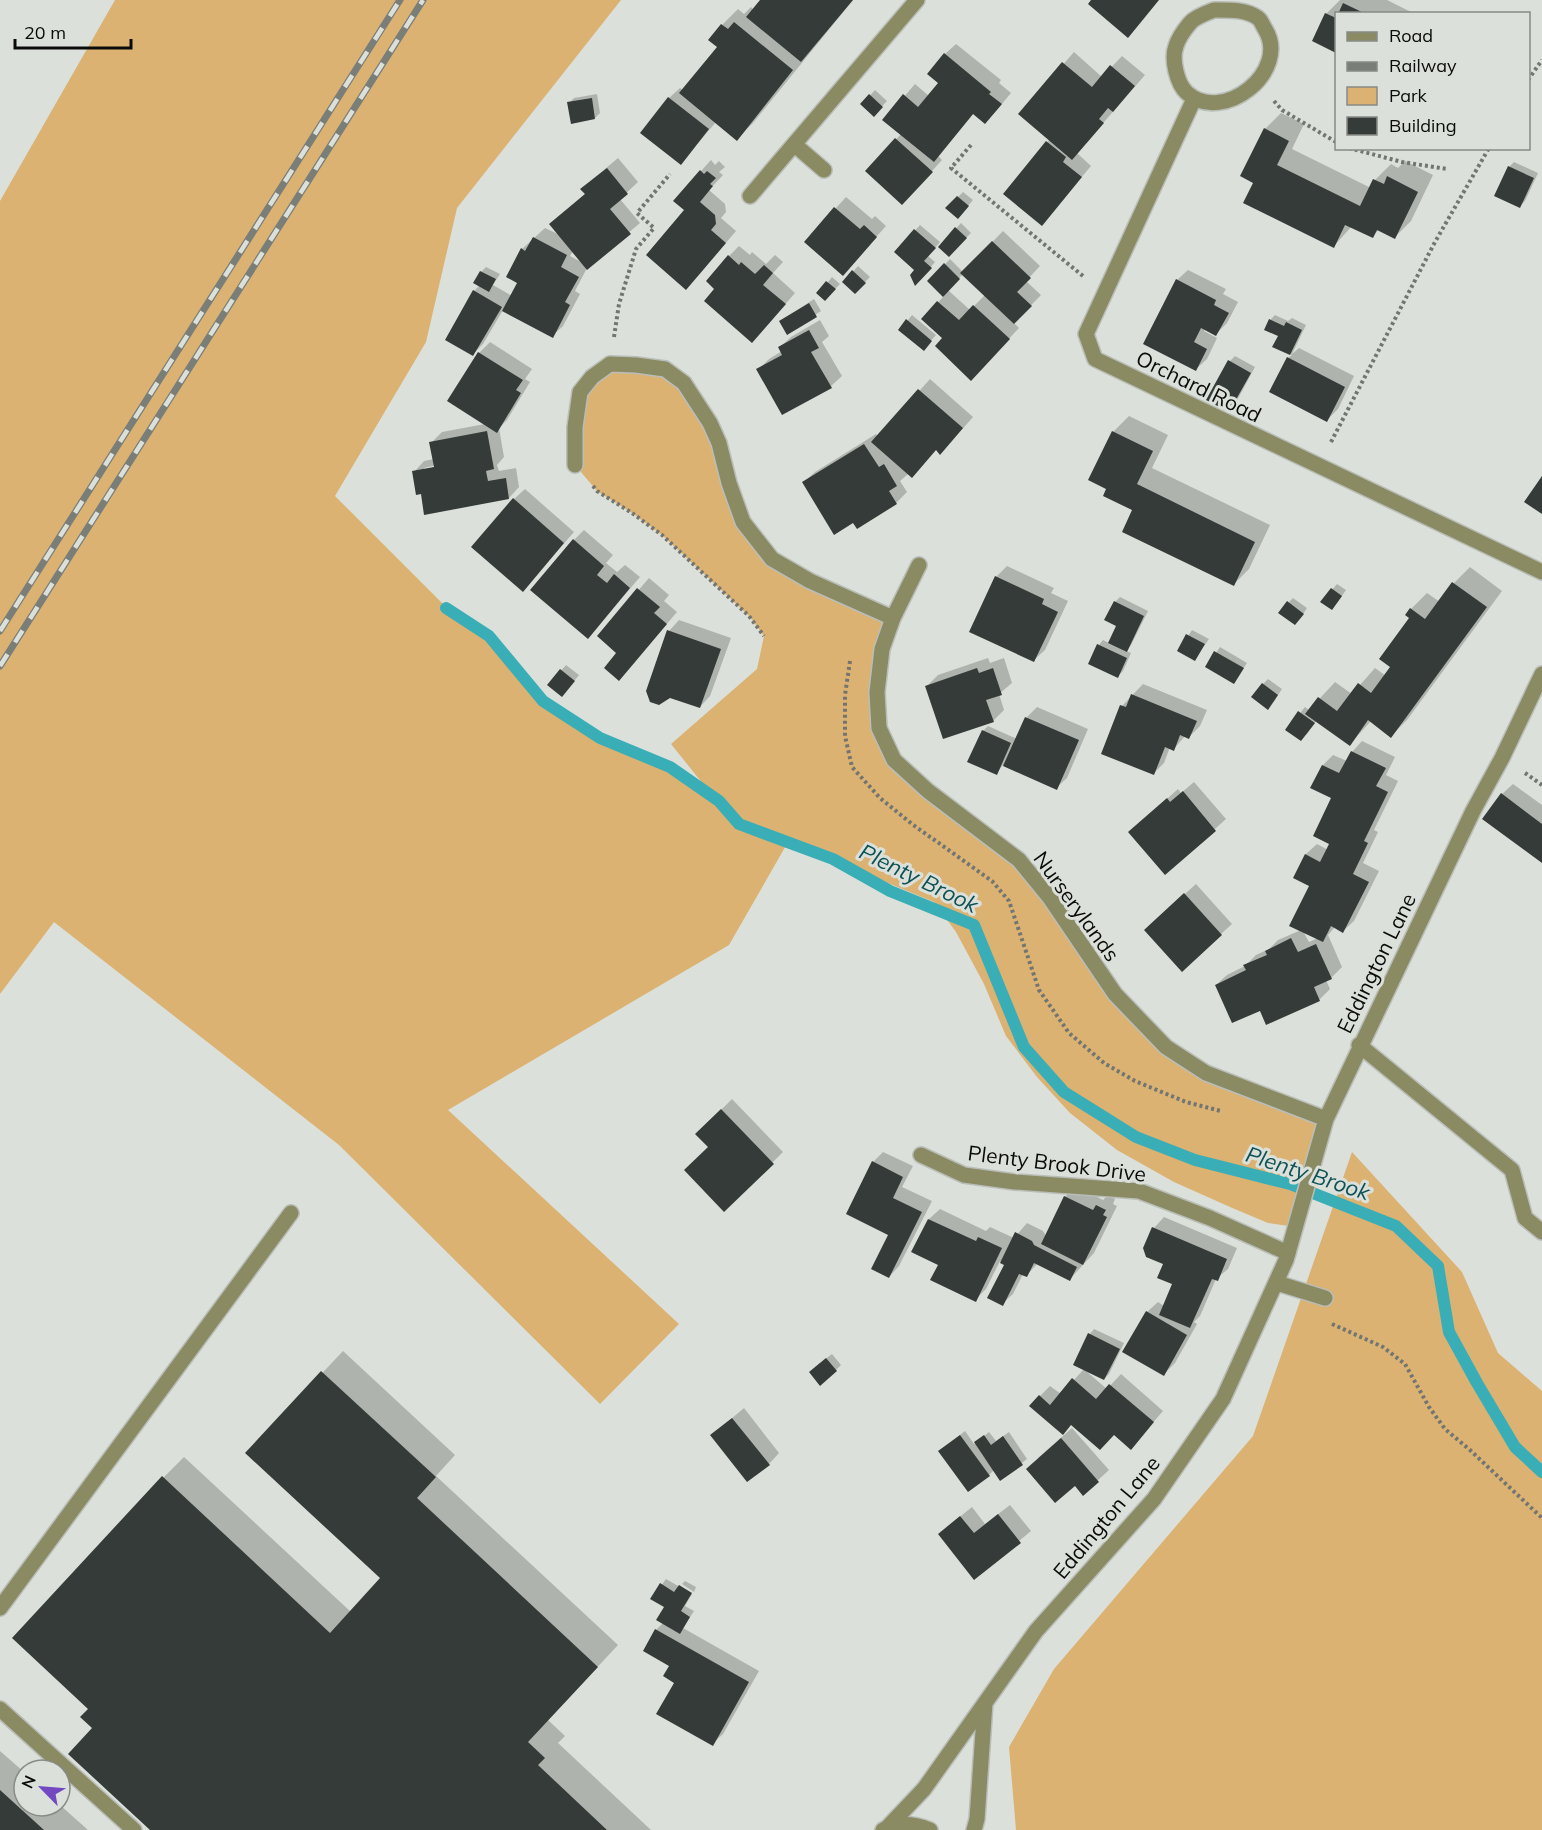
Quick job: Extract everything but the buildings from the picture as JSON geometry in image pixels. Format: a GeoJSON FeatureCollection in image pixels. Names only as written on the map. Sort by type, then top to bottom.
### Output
{"type":"FeatureCollection","features":[{"type":"Feature","properties":{"kind":"street"},"geometry":{"type":"LineString","coordinates":[[750,196],[917,0]]}},
{"type":"Feature","properties":{"kind":"street"},"geometry":{"type":"LineString","coordinates":[[1214,10],[1235,10],[1258,18],[1271,38],[1270,59],[1258,82],[1231,101],[1212,104],[1194,99],[1184,91],[1175,69],[1175,48],[1191,21],[1214,10]]}},
{"type":"Feature","properties":{"kind":"street","name":"Orchard Road"},"geometry":{"type":"LineString","coordinates":[[1194,99],[1086,334],[1095,359],[1542,572]]}},
{"type":"Feature","properties":{"kind":"street"},"geometry":{"type":"LineString","coordinates":[[795,145],[824,170]]}},
{"type":"Feature","properties":{"kind":"street"},"geometry":{"type":"LineString","coordinates":[[575,465],[575,427],[580,392],[592,377],[610,364],[664,369],[684,383],[710,423],[719,443],[729,483],[743,522],[772,559],[810,581],[893,618]]}},
{"type":"Feature","properties":{"kind":"street","name":"Nurserylands"},"geometry":{"type":"LineString","coordinates":[[919,565],[893,618],[882,649],[877,692],[879,728],[894,760],[928,791],[1018,860],[1050,898],[1115,994],[1166,1047],[1206,1074],[1326,1119]]}},
{"type":"Feature","properties":{"kind":"street","name":"Eddington Lane"},"geometry":{"type":"LineString","coordinates":[[885,1829],[924,1789],[1036,1630],[1161,1490],[1223,1399],[1277,1283],[1288,1253],[1326,1119],[1359,1045],[1542,674]]}},
{"type":"Feature","properties":{"kind":"street"},"geometry":{"type":"LineString","coordinates":[[1359,1045],[1512,1170],[1526,1218],[1542,1232]]}},
{"type":"Feature","properties":{"kind":"street","name":"Plenty Brook Drive"},"geometry":{"type":"LineString","coordinates":[[921,1155],[964,1175],[1015,1182],[1139,1191],[1210,1218],[1288,1253]]}},
{"type":"Feature","properties":{"kind":"street"},"geometry":{"type":"LineString","coordinates":[[0,1608],[291,1213]]}},
{"type":"Feature","properties":{"kind":"street"},"geometry":{"type":"LineString","coordinates":[[1277,1283],[1325,1298]]}},
{"type":"Feature","properties":{"kind":"street"},"geometry":{"type":"LineString","coordinates":[[974,1830],[977,1819],[985,1703]]}},
{"type":"Feature","properties":{"kind":"street"},"geometry":{"type":"LineString","coordinates":[[0,1709],[134,1830]]}},
{"type":"Feature","properties":{"kind":"street"},"geometry":{"type":"LineString","coordinates":[[885,1829],[905,1824],[930,1830]]}},
{"type":"Feature","properties":{"kind":"path"},"geometry":{"type":"LineString","coordinates":[[1530,77],[1542,60]]}},
{"type":"Feature","properties":{"kind":"path"},"geometry":{"type":"LineString","coordinates":[[1258,82],[1282,110],[1335,141]]}},
{"type":"Feature","properties":{"kind":"path"},"geometry":{"type":"LineString","coordinates":[[971,145],[951,168],[1104,293]]}},
{"type":"Feature","properties":{"kind":"path"},"geometry":{"type":"LineString","coordinates":[[1357,150],[1402,162],[1447,169]]}},
{"type":"Feature","properties":{"kind":"path"},"geometry":{"type":"LineString","coordinates":[[1318,466],[1435,242],[1488,150]]}},
{"type":"Feature","properties":{"kind":"path"},"geometry":{"type":"LineString","coordinates":[[610,364],[619,304],[636,249],[654,228],[637,213],[670,174]]}},
{"type":"Feature","properties":{"kind":"path"},"geometry":{"type":"LineString","coordinates":[[575,465],[597,491],[662,535],[749,616],[764,636]]}},
{"type":"Feature","properties":{"kind":"path"},"geometry":{"type":"LineString","coordinates":[[852,650],[845,695],[845,736],[852,767],[880,798],[912,824],[992,881],[1009,901],[1039,990],[1069,1033],[1104,1063],[1135,1081],[1186,1102],[1225,1112]]}},
{"type":"Feature","properties":{"kind":"path"},"geometry":{"type":"LineString","coordinates":[[1325,1298],[1318,1318],[1383,1347],[1405,1364],[1429,1407],[1445,1429],[1470,1449],[1542,1518]]}},
{"type":"Feature","properties":{"kind":"green space"},"geometry":{"type":"Polygon","coordinates":[[[115,0],[621,0],[457,208],[426,342],[335,496],[446,607],[489,636],[543,701],[600,738],[670,767],[716,800],[671,744],[757,669],[764,636],[749,616],[662,535],[597,491],[575,465],[580,392],[610,364],[665,369],[710,423],[729,483],[772,559],[893,618],[877,692],[894,760],[1019,860],[1079,940],[1166,1047],[1326,1119],[1295,1227],[1268,1223],[1230,1207],[1174,1182],[1117,1150],[1070,1113],[1037,1077],[1006,1036],[984,984],[956,932],[934,902],[788,842],[729,945],[448,1110],[679,1324],[600,1404],[339,1145],[54,922],[0,994],[0,201],[115,0]]]}},
{"type":"Feature","properties":{"kind":"green space"},"geometry":{"type":"Polygon","coordinates":[[[1352,1152],[1462,1272],[1498,1353],[1542,1391],[1542,1830],[1016,1830],[1009,1747],[1054,1669],[1253,1436],[1352,1152]]]}},
{"type":"Feature","properties":{"kind":"waterway","name":"Plenty Brook"},"geometry":{"type":"LineString","coordinates":[[446,608],[489,636],[543,701],[600,738],[670,767],[719,801],[739,824],[833,859],[890,891],[974,925],[1024,1047],[1064,1092],[1136,1137],[1195,1160],[1290,1184],[1396,1226],[1438,1266],[1449,1332],[1515,1447],[1542,1472]]}},
{"type":"Feature","properties":{"kind":"railway"},"geometry":{"type":"LineString","coordinates":[[0,631],[400,0]]}},
{"type":"Feature","properties":{"kind":"railway"},"geometry":{"type":"LineString","coordinates":[[0,666],[423,0]]}}]}
